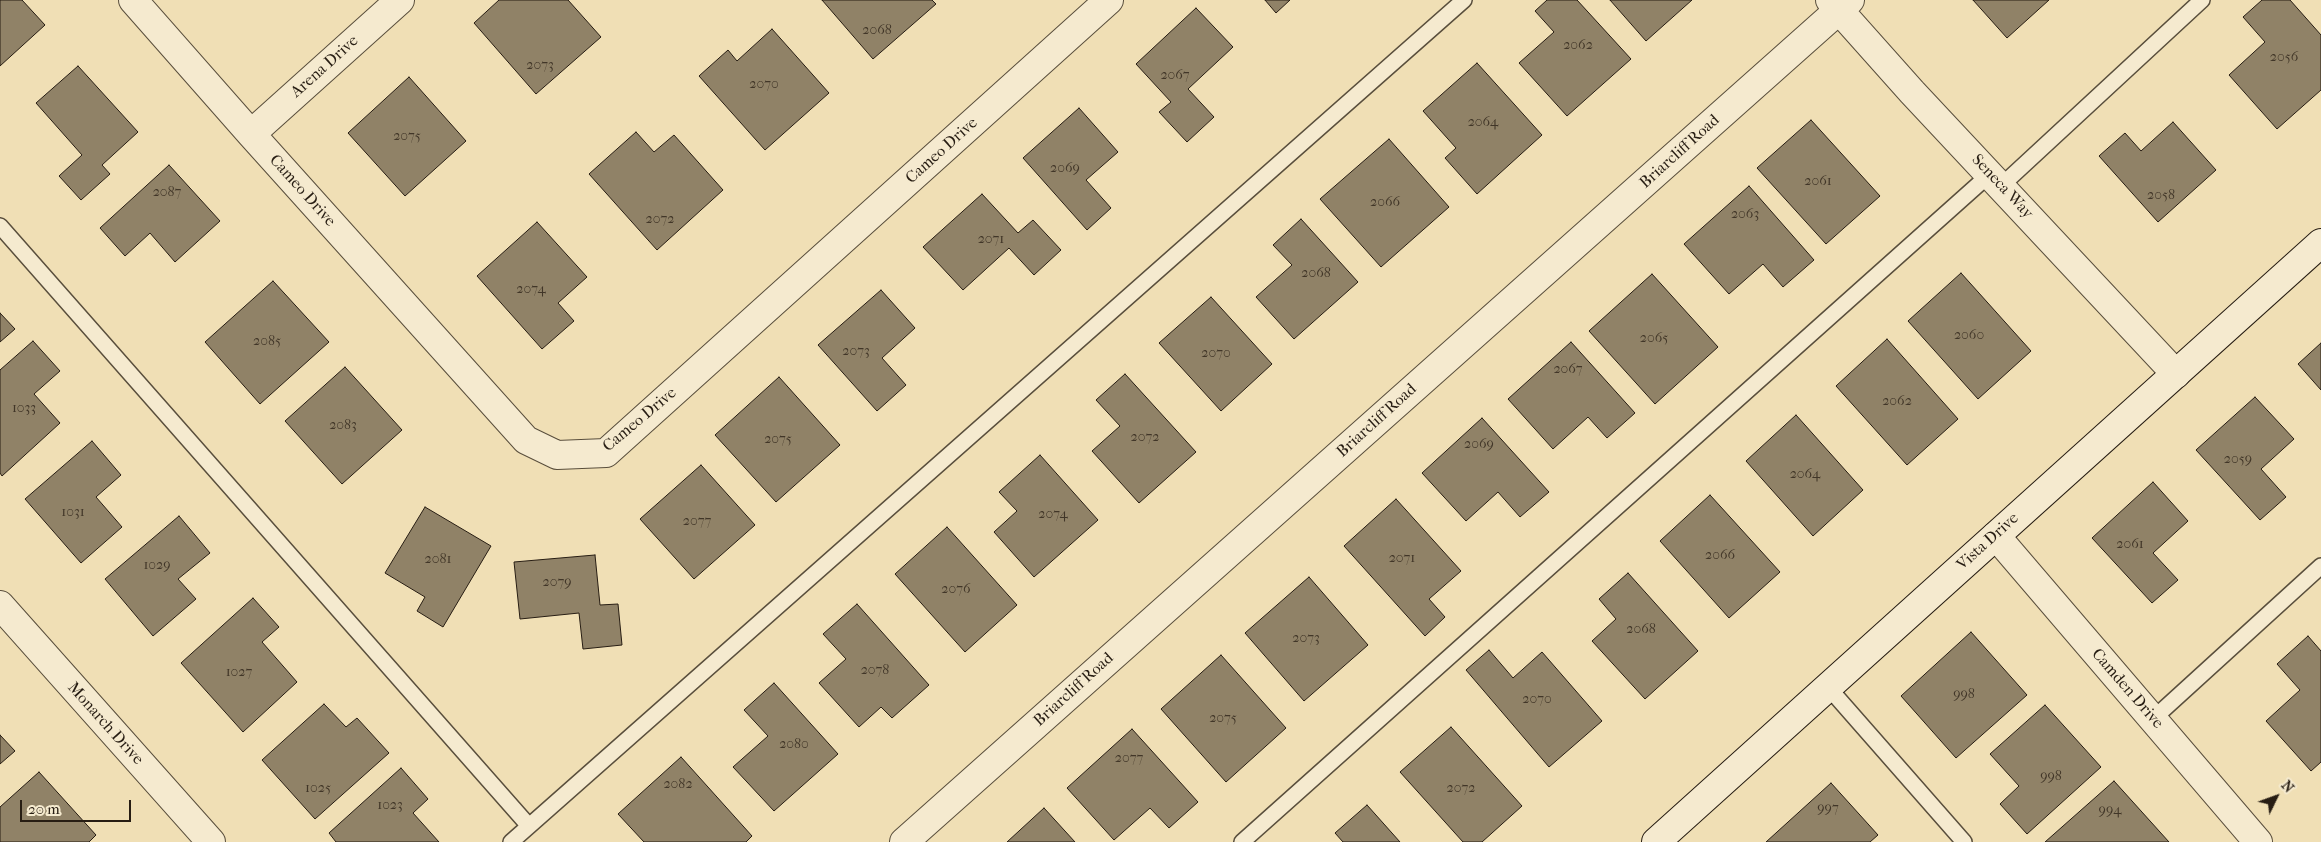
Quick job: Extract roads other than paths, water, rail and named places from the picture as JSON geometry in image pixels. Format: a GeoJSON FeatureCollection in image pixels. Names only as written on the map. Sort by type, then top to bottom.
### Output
{"type":"FeatureCollection","features":[{"type":"Feature","properties":{"kind":"street","name":"Cameo Drive"},"geometry":{"type":"LineString","coordinates":[[133,0],[526,440],[557,455],[606,454],[1109,0]]}},
{"type":"Feature","properties":{"kind":"street","name":"Arena Drive"},"geometry":{"type":"LineString","coordinates":[[251,134],[400,0]]}},
{"type":"Feature","properties":{"kind":"street","name":"Seneca Way"},"geometry":{"type":"LineString","coordinates":[[1840,3],[1996,180],[2176,374]]}},
{"type":"Feature","properties":{"kind":"street","name":"Briarcliff Road"},"geometry":{"type":"LineString","coordinates":[[904,842],[1840,3]]}},
{"type":"Feature","properties":{"kind":"street","name":"Vista Drive"},"geometry":{"type":"LineString","coordinates":[[1656,842],[2321,243]]}},
{"type":"Feature","properties":{"kind":"street","name":"Camden Drive"},"geometry":{"type":"LineString","coordinates":[[1996,536],[2258,842]]}},
{"type":"Feature","properties":{"kind":"street","name":"Monarch Drive"},"geometry":{"type":"LineString","coordinates":[[0,605],[211,842]]}},
{"type":"Feature","properties":{"kind":"lane"},"geometry":{"type":"LineString","coordinates":[[511,842],[1464,0]]}},
{"type":"Feature","properties":{"kind":"lane"},"geometry":{"type":"LineString","coordinates":[[1242,842],[2202,0]]}},
{"type":"Feature","properties":{"kind":"lane"},"geometry":{"type":"LineString","coordinates":[[0,226],[529,826]]}},
{"type":"Feature","properties":{"kind":"lane"},"geometry":{"type":"LineString","coordinates":[[2153,719],[2321,566]]}},
{"type":"Feature","properties":{"kind":"lane"},"geometry":{"type":"LineString","coordinates":[[1828,687],[1964,842]]}}]}
